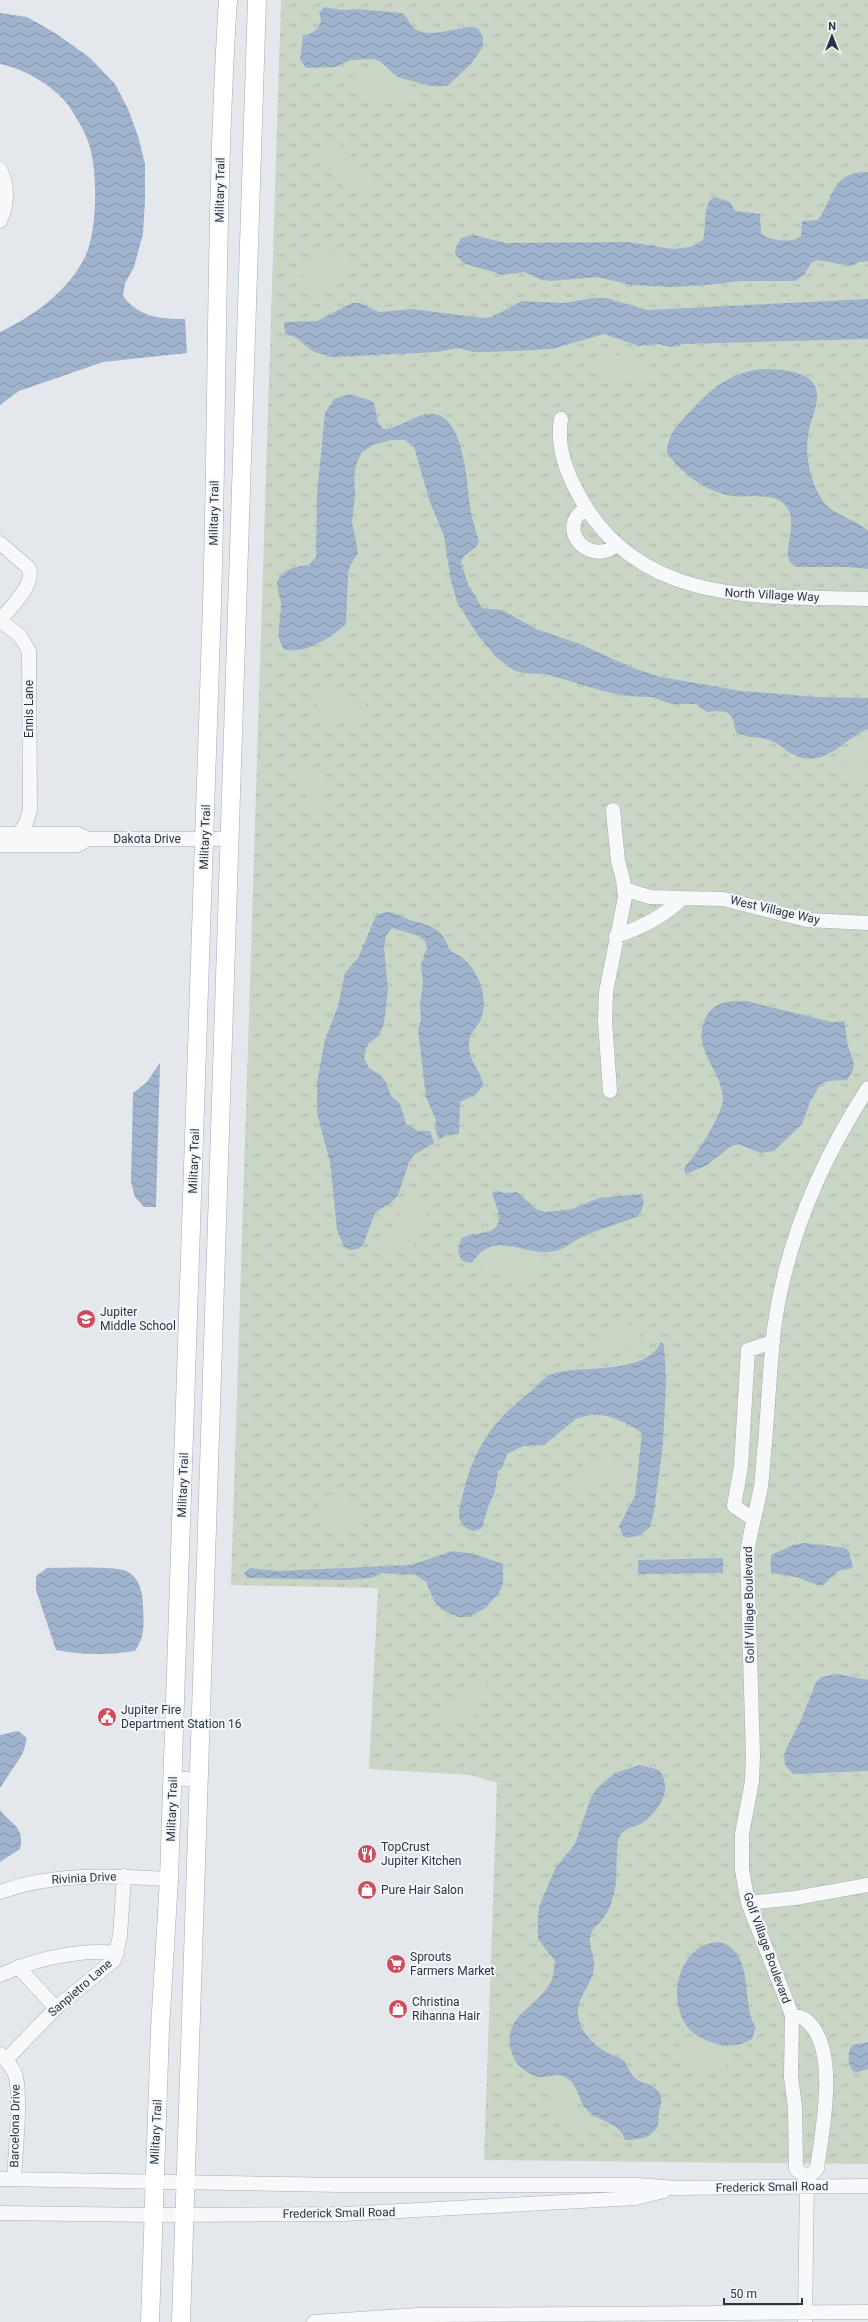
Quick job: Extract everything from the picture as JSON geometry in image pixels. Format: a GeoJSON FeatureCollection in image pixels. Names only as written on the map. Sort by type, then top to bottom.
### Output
{"type":"FeatureCollection","features":[{"type":"Feature","properties":{"kind":"main road","name":"Military Trail"},"geometry":{"type":"LineString","coordinates":[[150,2322],[154,2182],[173,1778],[205,839],[215,508],[222,94],[228,0]]}},
{"type":"Feature","properties":{"kind":"main road"},"geometry":{"type":"LineString","coordinates":[[181,2322],[231,840],[257,0]]}},
{"type":"Feature","properties":{"kind":"street"},"geometry":{"type":"LineString","coordinates":[[0,169],[4,177],[6,190],[5,208],[0,221]]}},
{"type":"Feature","properties":{"kind":"street","name":"North Village Way"},"geometry":{"type":"LineString","coordinates":[[561,419],[560,448],[567,471],[586,508],[617,544],[652,569],[696,587],[755,596],[868,599]]}},
{"type":"Feature","properties":{"kind":"street"},"geometry":{"type":"LineString","coordinates":[[586,508],[575,518],[574,526],[578,540],[589,550],[596,553],[604,552],[617,544]]}},
{"type":"Feature","properties":{"kind":"street"},"geometry":{"type":"LineString","coordinates":[[0,543],[29,568],[31,573],[29,581],[0,620]]}},
{"type":"Feature","properties":{"kind":"street","name":"Ennis Lane"},"geometry":{"type":"LineString","coordinates":[[0,620],[20,636],[29,651],[30,810],[35,823],[44,834]]}},
{"type":"Feature","properties":{"kind":"street","name":"Ennis Lane"},"geometry":{"type":"LineString","coordinates":[[19,834],[30,810]]}},
{"type":"Feature","properties":{"kind":"street"},"geometry":{"type":"LineString","coordinates":[[610,1091],[605,1021],[606,992],[623,905],[624,888],[618,861],[613,810]]}},
{"type":"Feature","properties":{"kind":"street","name":"Dakota Drive"},"geometry":{"type":"LineString","coordinates":[[0,834],[78,834],[88,839],[231,840]]}},
{"type":"Feature","properties":{"kind":"street","name":"Dakota Drive"},"geometry":{"type":"LineString","coordinates":[[0,845],[78,845],[88,839]]}},
{"type":"Feature","properties":{"kind":"street","name":"West Village Way"},"geometry":{"type":"LineString","coordinates":[[624,888],[650,897],[723,899],[807,920],[868,924]]}},
{"type":"Feature","properties":{"kind":"street"},"geometry":{"type":"LineString","coordinates":[[616,936],[649,923],[675,906],[682,898]]}},
{"type":"Feature","properties":{"kind":"street","name":"Golf Village Boulevard"},"geometry":{"type":"LineString","coordinates":[[792,2015],[806,2019],[819,2037],[824,2059],[826,2091],[817,2169],[807,2182],[796,2169],[795,2107],[791,2077],[792,2015],[748,1903],[741,1848],[752,1781],[753,1756],[747,1554],[761,1486],[773,1342],[785,1272],[797,1230],[811,1192],[842,1128],[868,1088]]}},
{"type":"Feature","properties":{"kind":"street"},"geometry":{"type":"LineString","coordinates":[[753,1519],[734,1506],[741,1466],[748,1350],[773,1342]]}},
{"type":"Feature","properties":{"kind":"street"},"geometry":{"type":"LineString","coordinates":[[173,1778],[199,1780]]}},
{"type":"Feature","properties":{"kind":"street","name":"Rivinia Drive"},"geometry":{"type":"LineString","coordinates":[[0,1892],[47,1880],[86,1876],[124,1876],[169,1879]]}},
{"type":"Feature","properties":{"kind":"street","name":"Sanpietro Lane"},"geometry":{"type":"LineString","coordinates":[[3,2057],[56,2008],[114,1960],[117,1953],[124,1876]]}},
{"type":"Feature","properties":{"kind":"street"},"geometry":{"type":"LineString","coordinates":[[748,1903],[795,1898],[868,1884]]}},
{"type":"Feature","properties":{"kind":"street"},"geometry":{"type":"LineString","coordinates":[[0,1975],[18,1967],[69,1954],[103,1951],[117,1953]]}},
{"type":"Feature","properties":{"kind":"street"},"geometry":{"type":"LineString","coordinates":[[18,1967],[56,2008]]}},
{"type":"Feature","properties":{"kind":"street","name":"Barcelona Drive"},"geometry":{"type":"LineString","coordinates":[[3,2057],[15,2075],[17,2090],[14,2179]]}},
{"type":"Feature","properties":{"kind":"street","name":"Frederick Small Road"},"geometry":{"type":"LineString","coordinates":[[0,2179],[186,2183],[638,2185],[676,2188],[807,2182],[868,2186]]}},
{"type":"Feature","properties":{"kind":"street"},"geometry":{"type":"LineString","coordinates":[[805,2317],[807,2182]]}},
{"type":"Feature","properties":{"kind":"street","name":"Frederick Small Road"},"geometry":{"type":"LineString","coordinates":[[0,2213],[153,2215],[344,2214],[636,2198],[676,2188]]}},
{"type":"Feature","properties":{"kind":"street"},"geometry":{"type":"LineString","coordinates":[[314,2322],[417,2318],[805,2317],[868,2312]]}},
{"type":"Feature","properties":{"kind":"green space"},"geometry":{"type":"Polygon","coordinates":[[[281,0],[868,0],[868,2164],[484,2160],[497,1783],[471,1775],[369,1769],[378,1588],[231,1585],[281,0]]]}},
{"type":"Feature","properties":{"kind":"green space"},"geometry":{"type":"Polygon","coordinates":[[[364,68],[380,73],[406,89],[407,96],[389,104],[379,103],[373,94],[352,80],[353,71],[364,68]]]}},
{"type":"Feature","properties":{"kind":"green space"},"geometry":{"type":"Polygon","coordinates":[[[330,139],[341,146],[356,161],[367,177],[369,189],[360,191],[351,190],[343,186],[336,179],[330,171],[323,154],[322,145],[330,139]]]}},
{"type":"Feature","properties":{"kind":"green space"},"geometry":{"type":"Polygon","coordinates":[[[315,252],[343,256],[351,266],[348,274],[331,282],[323,294],[317,297],[310,294],[308,291],[302,274],[308,257],[315,252]]]}},
{"type":"Feature","properties":{"kind":"green space"},"geometry":{"type":"Polygon","coordinates":[[[606,351],[635,362],[649,364],[653,371],[652,377],[642,384],[605,381],[601,378],[592,359],[600,352],[606,351]]]}},
{"type":"Feature","properties":{"kind":"green space"},"geometry":{"type":"Polygon","coordinates":[[[329,690],[361,699],[368,708],[367,717],[360,722],[351,724],[342,723],[325,716],[319,710],[317,703],[318,694],[329,690]]]}},
{"type":"Feature","properties":{"kind":"green space"},"geometry":{"type":"Polygon","coordinates":[[[868,739],[867,777],[859,783],[849,781],[841,775],[841,767],[851,759],[859,745],[868,739]]]}},
{"type":"Feature","properties":{"kind":"green space"},"geometry":{"type":"Polygon","coordinates":[[[306,765],[325,774],[330,782],[324,801],[325,813],[323,816],[315,815],[306,793],[293,777],[296,768],[306,765]]]}},
{"type":"Feature","properties":{"kind":"green space"},"geometry":{"type":"Polygon","coordinates":[[[416,1200],[420,1201],[427,1209],[427,1215],[413,1249],[398,1254],[385,1253],[382,1245],[387,1236],[407,1204],[416,1200]]]}},
{"type":"Feature","properties":{"kind":"green space"},"geometry":{"type":"Polygon","coordinates":[[[504,1249],[537,1259],[538,1268],[528,1275],[508,1281],[482,1267],[484,1257],[491,1252],[504,1249]]]}},
{"type":"Feature","properties":{"kind":"green space"},"geometry":{"type":"Polygon","coordinates":[[[621,1323],[629,1324],[639,1330],[641,1342],[634,1346],[622,1347],[610,1356],[600,1354],[596,1344],[600,1336],[609,1328],[621,1323]]]}},
{"type":"Feature","properties":{"kind":"green space"},"geometry":{"type":"Polygon","coordinates":[[[615,1460],[621,1467],[621,1474],[619,1477],[597,1486],[585,1498],[575,1493],[574,1483],[582,1466],[589,1462],[615,1460]]]}},
{"type":"Feature","properties":{"kind":"green space"},"geometry":{"type":"Polygon","coordinates":[[[338,1487],[341,1488],[350,1504],[364,1517],[364,1525],[359,1529],[350,1532],[346,1531],[339,1527],[320,1510],[319,1505],[321,1501],[338,1487]]]}},
{"type":"Feature","properties":{"kind":"green space"},"geometry":{"type":"Polygon","coordinates":[[[477,1678],[484,1680],[488,1688],[476,1714],[458,1725],[447,1726],[444,1721],[444,1717],[447,1709],[461,1696],[470,1683],[477,1678]]]}},
{"type":"Feature","properties":{"kind":"green space"},"geometry":{"type":"Polygon","coordinates":[[[689,2038],[723,2053],[728,2061],[726,2073],[721,2075],[716,2074],[684,2062],[679,2054],[679,2048],[681,2041],[689,2038]]]}},
{"type":"Feature","properties":{"kind":"green space"},"geometry":{"type":"Polygon","coordinates":[[[558,2082],[570,2089],[578,2107],[588,2121],[587,2128],[584,2130],[570,2132],[561,2128],[547,2090],[552,2083],[558,2082]]]}},
{"type":"Feature","properties":{"kind":"water"},"geometry":{"type":"Polygon","coordinates":[[[324,7],[341,10],[358,9],[402,13],[406,16],[414,28],[427,33],[473,27],[478,29],[483,37],[483,47],[471,64],[447,86],[431,86],[404,79],[396,76],[381,62],[374,59],[351,60],[335,67],[306,68],[300,59],[303,36],[317,29],[321,22],[319,13],[324,7]]]}},
{"type":"Feature","properties":{"kind":"water"},"geometry":{"type":"Polygon","coordinates":[[[0,13],[27,17],[55,33],[89,57],[115,84],[128,109],[138,136],[145,164],[143,234],[134,267],[125,283],[123,296],[129,303],[143,313],[158,317],[185,319],[187,353],[103,362],[19,391],[0,405],[0,332],[25,319],[49,301],[70,281],[78,269],[85,257],[92,231],[95,182],[94,167],[88,141],[77,119],[63,99],[50,87],[34,77],[17,69],[0,64],[0,13]]]}},
{"type":"Feature","properties":{"kind":"water"},"geometry":{"type":"Polygon","coordinates":[[[868,172],[868,261],[859,262],[852,266],[817,260],[811,263],[804,275],[795,281],[739,281],[673,287],[632,285],[596,277],[552,281],[542,280],[524,272],[503,275],[463,263],[455,254],[456,247],[461,238],[473,235],[506,243],[628,242],[672,249],[691,247],[703,240],[708,204],[711,199],[715,197],[730,202],[735,211],[760,214],[761,234],[775,239],[792,240],[801,236],[802,221],[818,220],[840,181],[847,176],[856,173],[868,172]]]}},
{"type":"Feature","properties":{"kind":"water"},"geometry":{"type":"Polygon","coordinates":[[[593,298],[606,298],[647,310],[868,299],[868,339],[683,344],[671,347],[658,344],[639,346],[604,334],[552,349],[473,352],[458,348],[437,352],[334,357],[314,352],[295,337],[285,334],[284,322],[317,321],[352,303],[360,303],[379,312],[411,309],[483,318],[492,317],[522,301],[565,303],[593,298]]]}},
{"type":"Feature","properties":{"kind":"water"},"geometry":{"type":"Polygon","coordinates":[[[761,369],[787,371],[805,376],[812,381],[816,388],[817,402],[807,444],[811,476],[817,491],[825,504],[868,531],[868,569],[847,567],[798,567],[791,563],[788,557],[788,549],[791,520],[789,511],[783,503],[765,496],[732,496],[713,491],[688,475],[667,453],[667,447],[674,430],[705,396],[721,383],[730,378],[761,369]]]}},
{"type":"Feature","properties":{"kind":"water"},"geometry":{"type":"Polygon","coordinates":[[[349,394],[374,403],[378,422],[383,429],[396,426],[422,415],[429,414],[435,414],[445,419],[453,428],[459,441],[463,456],[471,513],[479,542],[475,548],[464,556],[461,563],[468,584],[482,608],[502,610],[536,629],[577,643],[636,669],[661,677],[742,691],[816,697],[868,698],[868,729],[835,750],[818,758],[809,759],[795,756],[772,741],[763,738],[745,736],[736,732],[731,716],[725,712],[707,712],[696,704],[671,704],[652,697],[627,696],[603,691],[546,674],[515,671],[497,658],[477,634],[457,602],[451,581],[444,536],[430,502],[414,447],[405,440],[391,440],[373,445],[362,452],[357,462],[354,476],[355,495],[352,522],[358,553],[350,566],[348,575],[346,624],[333,635],[318,644],[302,649],[285,650],[279,635],[281,605],[277,583],[286,571],[309,565],[316,557],[317,494],[325,413],[334,399],[349,394]]]}},
{"type":"Feature","properties":{"kind":"water"},"geometry":{"type":"Polygon","coordinates":[[[386,912],[434,928],[443,936],[449,949],[469,964],[478,978],[483,995],[483,1011],[481,1019],[470,1036],[469,1050],[482,1080],[483,1086],[475,1095],[460,1102],[459,1134],[446,1135],[439,1140],[435,1128],[436,1120],[426,1097],[418,1030],[421,1020],[420,1004],[423,983],[421,965],[427,948],[425,941],[419,936],[392,928],[386,936],[384,947],[388,989],[384,1024],[379,1035],[367,1045],[364,1058],[369,1068],[380,1075],[386,1082],[391,1096],[400,1104],[406,1124],[418,1131],[430,1131],[434,1143],[414,1155],[409,1162],[398,1195],[392,1202],[375,1213],[363,1245],[358,1249],[350,1250],[344,1247],[337,1230],[330,1162],[317,1113],[317,1082],[325,1040],[338,1006],[345,973],[358,958],[375,918],[378,914],[386,912]]]}},
{"type":"Feature","properties":{"kind":"water"},"geometry":{"type":"Polygon","coordinates":[[[734,1001],[746,1001],[832,1022],[844,1021],[848,1047],[854,1064],[853,1069],[847,1080],[828,1081],[820,1085],[810,1102],[802,1124],[774,1151],[760,1153],[738,1144],[730,1147],[707,1165],[686,1174],[684,1170],[686,1165],[696,1153],[708,1134],[722,1106],[723,1100],[722,1089],[702,1041],[702,1030],[705,1019],[708,1013],[717,1005],[734,1001]]]}},
{"type":"Feature","properties":{"kind":"water"},"geometry":{"type":"Polygon","coordinates":[[[160,1063],[156,1207],[144,1207],[135,1197],[131,1182],[133,1093],[146,1083],[160,1063]]]}},
{"type":"Feature","properties":{"kind":"water"},"geometry":{"type":"Polygon","coordinates":[[[498,1191],[504,1193],[517,1192],[536,1209],[546,1212],[572,1209],[599,1198],[641,1194],[644,1201],[641,1212],[636,1217],[589,1234],[559,1250],[544,1252],[532,1251],[500,1245],[490,1247],[481,1252],[472,1263],[462,1261],[458,1251],[461,1239],[473,1234],[487,1232],[497,1226],[499,1220],[498,1211],[492,1192],[498,1191]]]}},
{"type":"Feature","properties":{"kind":"water"},"geometry":{"type":"Polygon","coordinates":[[[661,1342],[664,1345],[666,1380],[663,1444],[654,1511],[650,1527],[640,1535],[628,1538],[623,1536],[619,1526],[635,1496],[642,1433],[630,1425],[608,1416],[592,1414],[576,1419],[544,1445],[523,1446],[507,1454],[502,1468],[498,1471],[495,1491],[488,1507],[482,1528],[474,1531],[464,1526],[459,1518],[459,1513],[472,1463],[486,1437],[516,1403],[551,1374],[580,1369],[606,1368],[632,1363],[644,1359],[654,1352],[661,1342]]]}},
{"type":"Feature","properties":{"kind":"water"},"geometry":{"type":"Polygon","coordinates":[[[805,1543],[845,1548],[849,1551],[853,1568],[838,1571],[823,1585],[817,1585],[796,1577],[771,1573],[771,1555],[793,1545],[805,1543]]]}},
{"type":"Feature","properties":{"kind":"water"},"geometry":{"type":"Polygon","coordinates":[[[452,1551],[474,1554],[503,1564],[503,1584],[499,1593],[485,1608],[469,1617],[459,1617],[442,1610],[434,1601],[426,1582],[416,1575],[382,1573],[370,1578],[344,1580],[247,1578],[244,1573],[250,1568],[277,1571],[411,1565],[452,1551]]]}},
{"type":"Feature","properties":{"kind":"water"},"geometry":{"type":"Polygon","coordinates":[[[723,1558],[723,1573],[638,1574],[638,1560],[723,1558]]]}},
{"type":"Feature","properties":{"kind":"water"},"geometry":{"type":"Polygon","coordinates":[[[47,1568],[111,1568],[126,1571],[135,1577],[140,1586],[144,1619],[141,1640],[135,1651],[96,1654],[56,1650],[36,1590],[36,1576],[47,1568]]]}},
{"type":"Feature","properties":{"kind":"water"},"geometry":{"type":"Polygon","coordinates":[[[837,1674],[868,1680],[868,1771],[793,1774],[785,1765],[784,1756],[786,1749],[801,1720],[816,1682],[822,1677],[837,1674]]]}},
{"type":"Feature","properties":{"kind":"water"},"geometry":{"type":"Polygon","coordinates":[[[18,1731],[27,1738],[23,1753],[0,1788],[0,1735],[18,1731]]]}},
{"type":"Feature","properties":{"kind":"water"},"geometry":{"type":"Polygon","coordinates":[[[640,1765],[659,1770],[665,1784],[665,1791],[660,1804],[651,1816],[642,1823],[624,1831],[619,1838],[614,1893],[607,1913],[591,1934],[590,1943],[594,1960],[594,1969],[591,1980],[581,1999],[578,2010],[578,2017],[583,2031],[593,2042],[604,2051],[626,2063],[633,2076],[655,2088],[661,2096],[658,2124],[656,2129],[649,2135],[640,2139],[625,2140],[619,2129],[588,2111],[570,2080],[558,2075],[539,2077],[522,2069],[514,2058],[510,2044],[510,2032],[515,2022],[539,1998],[553,1977],[555,1961],[538,1939],[538,1915],[540,1904],[556,1867],[575,1844],[590,1800],[597,1788],[615,1773],[640,1765]]]}},
{"type":"Feature","properties":{"kind":"water"},"geometry":{"type":"Polygon","coordinates":[[[0,1810],[19,1831],[21,1842],[20,1849],[0,1862],[0,1810]]]}},
{"type":"Feature","properties":{"kind":"water"},"geometry":{"type":"Polygon","coordinates":[[[719,1942],[731,1948],[739,1957],[746,1980],[751,2017],[756,2027],[752,2039],[735,2045],[717,2044],[696,2035],[690,2030],[682,2019],[678,2005],[677,1991],[679,1977],[685,1964],[693,1953],[705,1945],[719,1942]]]}},
{"type":"Feature","properties":{"kind":"water"},"geometry":{"type":"Polygon","coordinates":[[[868,2042],[868,2069],[855,2073],[850,2067],[849,2063],[850,2048],[852,2045],[868,2042]]]}},
{"type":"Feature","properties":{"kind":"place","name":"Jupiter Middle School"},"geometry":{"type":"Point","coordinates":[86,1319]}},
{"type":"Feature","properties":{"kind":"place","name":"Jupiter Fire Department Station 16"},"geometry":{"type":"Point","coordinates":[107,1717]}},
{"type":"Feature","properties":{"kind":"place","name":"TopCrust Jupiter Kitchen"},"geometry":{"type":"Point","coordinates":[367,1854]}},
{"type":"Feature","properties":{"kind":"place","name":"Pure Hair Salon"},"geometry":{"type":"Point","coordinates":[367,1890]}},
{"type":"Feature","properties":{"kind":"place","name":"Sprouts Farmers Market"},"geometry":{"type":"Point","coordinates":[396,1964]}},
{"type":"Feature","properties":{"kind":"place","name":"Christina Rihanna Hair"},"geometry":{"type":"Point","coordinates":[398,2009]}}]}
